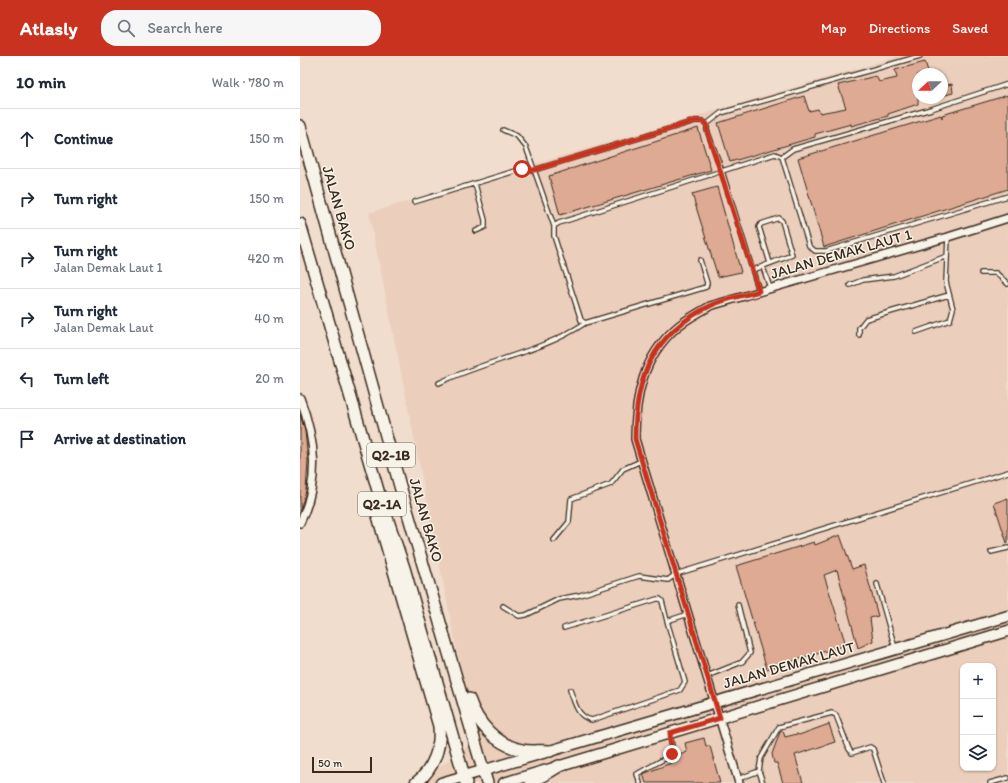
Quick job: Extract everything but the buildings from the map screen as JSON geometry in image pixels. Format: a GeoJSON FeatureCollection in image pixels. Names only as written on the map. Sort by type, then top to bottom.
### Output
{"type":"FeatureCollection","features":[{"type":"Feature","properties":{"kind":"main road","name":"JALAN BAKO"},"geometry":{"type":"LineString","coordinates":[[300,126],[400,486],[487,783]]}},
{"type":"Feature","properties":{"kind":"main road","name":"Q2-1A"},"geometry":{"type":"LineString","coordinates":[[300,224],[379,494],[404,568],[465,779]]}},
{"type":"Feature","properties":{"kind":"main road"},"geometry":{"type":"LineString","coordinates":[[400,486],[410,499],[476,718],[493,736],[502,742],[522,750],[550,750]]}},
{"type":"Feature","properties":{"kind":"main road"},"geometry":{"type":"LineString","coordinates":[[379,494],[376,510],[439,726],[440,738],[435,757],[416,783]]}},
{"type":"Feature","properties":{"kind":"main road","name":"JALAN DEMAK LAUT"},"geometry":{"type":"LineString","coordinates":[[441,783],[465,779],[483,770],[1008,616]]}},
{"type":"Feature","properties":{"kind":"main road","name":"JALAN DEMAK LAUT"},"geometry":{"type":"LineString","coordinates":[[504,783],[1008,631]]}},
{"type":"Feature","properties":{"kind":"main road"},"geometry":{"type":"LineString","coordinates":[[531,783],[559,766]]}},
{"type":"Feature","properties":{"kind":"street","name":"JALAN DEMAK LAUT 1"},"geometry":{"type":"LineString","coordinates":[[738,781],[635,439],[635,412],[639,388],[654,353],[677,327],[710,306],[948,237],[1008,218]]}},
{"type":"Feature","properties":{"kind":"street"},"geometry":{"type":"LineString","coordinates":[[300,398],[311,430],[314,469],[312,489],[301,519]]}},
{"type":"Feature","properties":{"kind":"lane"},"geometry":{"type":"LineString","coordinates":[[707,124],[721,113],[920,56]]}},
{"type":"Feature","properties":{"kind":"lane"},"geometry":{"type":"LineString","coordinates":[[782,157],[793,149],[931,109],[1008,84]]}},
{"type":"Feature","properties":{"kind":"lane"},"geometry":{"type":"LineString","coordinates":[[414,202],[522,169],[534,170],[695,121],[702,121],[707,124]]}},
{"type":"Feature","properties":{"kind":"lane"},"geometry":{"type":"LineString","coordinates":[[707,124],[707,130],[722,171],[759,291]]}},
{"type":"Feature","properties":{"kind":"lane"},"geometry":{"type":"LineString","coordinates":[[503,130],[517,136],[526,147],[554,226],[554,236],[581,320],[585,323]]}},
{"type":"Feature","properties":{"kind":"lane"},"geometry":{"type":"LineString","coordinates":[[554,226],[559,223],[775,154],[782,157],[809,246],[815,251],[826,251],[1008,196]]}},
{"type":"Feature","properties":{"kind":"lane"},"geometry":{"type":"LineString","coordinates":[[475,184],[485,220],[485,227],[476,231]]}},
{"type":"Feature","properties":{"kind":"lane"},"geometry":{"type":"LineString","coordinates":[[753,270],[792,255],[782,221],[779,218],[761,224],[760,227],[770,263]]}},
{"type":"Feature","properties":{"kind":"lane"},"geometry":{"type":"LineString","coordinates":[[916,332],[950,320],[953,309],[946,282],[948,237]]}},
{"type":"Feature","properties":{"kind":"lane"},"geometry":{"type":"LineString","coordinates":[[850,285],[863,280],[894,276],[947,256]]}},
{"type":"Feature","properties":{"kind":"lane"},"geometry":{"type":"LineString","coordinates":[[439,384],[550,342],[574,331],[585,323],[706,287],[707,283],[700,260]]}},
{"type":"Feature","properties":{"kind":"lane"},"geometry":{"type":"LineString","coordinates":[[763,267],[770,288]]}},
{"type":"Feature","properties":{"kind":"lane"},"geometry":{"type":"LineString","coordinates":[[981,273],[996,273],[1008,284]]}},
{"type":"Feature","properties":{"kind":"lane"},"geometry":{"type":"LineString","coordinates":[[860,335],[859,328],[866,319],[949,295]]}},
{"type":"Feature","properties":{"kind":"lane"},"geometry":{"type":"LineString","coordinates":[[554,540],[569,522],[571,499],[611,484],[623,469],[642,460]]}},
{"type":"Feature","properties":{"kind":"lane"},"geometry":{"type":"LineString","coordinates":[[503,606],[519,616],[526,615],[559,599],[580,595],[639,576],[668,580],[676,574],[1008,472]]}},
{"type":"Feature","properties":{"kind":"lane"},"geometry":{"type":"LineString","coordinates":[[991,552],[1008,548]]}},
{"type":"Feature","properties":{"kind":"lane"},"geometry":{"type":"LineString","coordinates":[[877,584],[896,649]]}},
{"type":"Feature","properties":{"kind":"lane"},"geometry":{"type":"LineString","coordinates":[[564,628],[657,598],[660,599],[662,601],[685,682],[680,690],[592,720],[582,716],[577,709],[570,690]]}},
{"type":"Feature","properties":{"kind":"lane"},"geometry":{"type":"LineString","coordinates":[[707,676],[742,662],[750,653],[738,605]]}},
{"type":"Feature","properties":{"kind":"lane"},"geometry":{"type":"LineString","coordinates":[[667,621],[688,614]]}},
{"type":"Feature","properties":{"kind":"lane"},"geometry":{"type":"LineString","coordinates":[[763,783],[759,771],[761,758],[779,728],[832,713],[836,715],[839,720],[849,749],[852,753],[870,747],[873,749],[884,783]]}},
{"type":"Feature","properties":{"kind":"lane"},"geometry":{"type":"LineString","coordinates":[[640,783],[638,774],[672,754],[670,733]]}},
{"type":"Feature","properties":{"kind":"lane"},"geometry":{"type":"LineString","coordinates":[[738,781],[759,771]]}},
{"type":"Feature","properties":{"kind":"lane"},"geometry":{"type":"LineString","coordinates":[[990,783],[1008,778]]}},
{"type":"Feature","properties":{"kind":"shaded area"},"geometry":{"type":"Polygon","coordinates":[[[900,56],[1008,56],[1008,783],[418,783],[475,741],[369,213],[900,56]]]}},
{"type":"Feature","properties":{"kind":"route"},"geometry":{"type":"LineString","coordinates":[[522,169],[534,170],[695,121],[702,121],[707,124],[707,130],[759,291],[710,306],[677,327],[654,353],[639,388],[635,412],[635,439],[720,718],[670,733],[672,754]]}}]}
